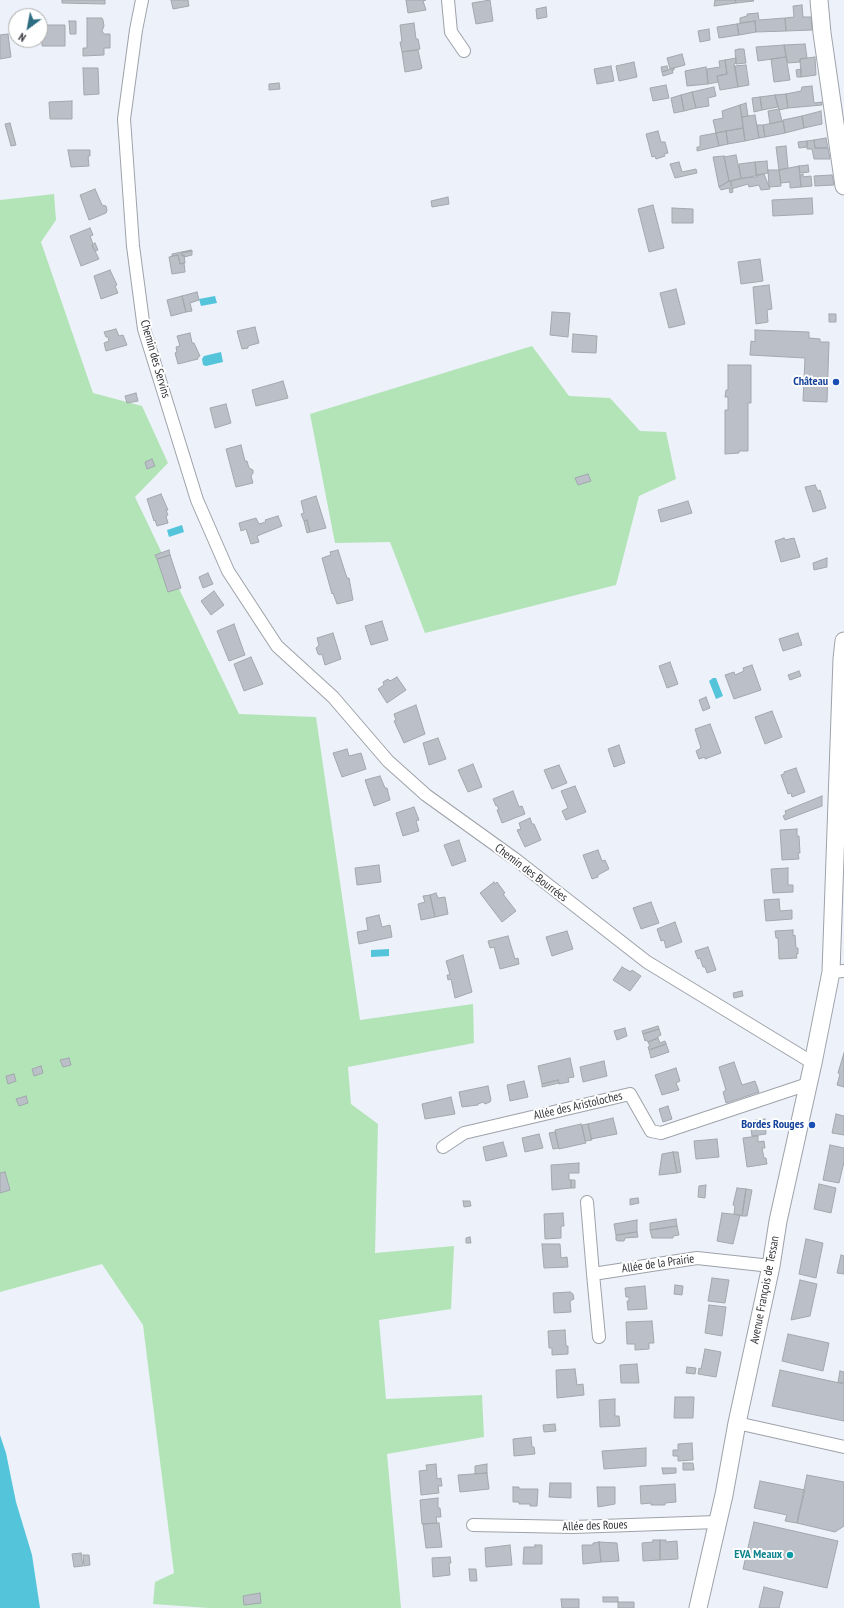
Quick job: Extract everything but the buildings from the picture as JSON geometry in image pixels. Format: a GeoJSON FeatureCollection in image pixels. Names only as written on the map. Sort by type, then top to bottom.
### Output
{"type":"FeatureCollection","features":[{"type":"Feature","properties":{"kind":"street","name":"Chemin des Servins"},"geometry":{"type":"LineString","coordinates":[[142,0],[136,30],[124,119],[133,246],[144,329],[197,500],[228,571],[277,646]]}},
{"type":"Feature","properties":{"kind":"street"},"geometry":{"type":"LineString","coordinates":[[448,0],[451,32],[464,51]]}},
{"type":"Feature","properties":{"kind":"street"},"geometry":{"type":"LineString","coordinates":[[820,0],[822,33],[844,186]]}},
{"type":"Feature","properties":{"kind":"street","name":"Avenue François de Tessan"},"geometry":{"type":"LineString","coordinates":[[698,1608],[771,1266],[778,1221],[808,1084],[837,971],[844,641]]}},
{"type":"Feature","properties":{"kind":"street","name":"Chemin des Bourrées"},"geometry":{"type":"LineString","coordinates":[[277,646],[333,697],[388,761],[426,795],[514,859],[648,962],[813,1063]]}},
{"type":"Feature","properties":{"kind":"street","name":"Allée des Aristoloches"},"geometry":{"type":"LineString","coordinates":[[444,1147],[464,1133],[630,1094],[651,1131],[661,1134],[808,1084]]}},
{"type":"Feature","properties":{"kind":"street"},"geometry":{"type":"LineString","coordinates":[[587,1202],[600,1337]]}},
{"type":"Feature","properties":{"kind":"street","name":"Allée de la Prairie"},"geometry":{"type":"LineString","coordinates":[[594,1274],[696,1258],[771,1266]]}},
{"type":"Feature","properties":{"kind":"street"},"geometry":{"type":"LineString","coordinates":[[737,1422],[844,1447]]}},
{"type":"Feature","properties":{"kind":"street","name":"Allée des Roues"},"geometry":{"type":"LineString","coordinates":[[473,1525],[573,1527],[717,1522]]}},
{"type":"Feature","properties":{"kind":"green space"},"geometry":{"type":"Polygon","coordinates":[[[54,194],[56,220],[41,242],[93,393],[142,406],[168,463],[135,497],[239,714],[316,717],[360,1020],[473,1004],[474,1043],[348,1067],[351,1104],[378,1124],[375,1253],[454,1246],[451,1309],[379,1320],[386,1399],[482,1395],[484,1437],[387,1454],[401,1608],[209,1608],[153,1604],[155,1582],[174,1573],[143,1325],[102,1264],[0,1292],[0,200],[54,194]]]}},
{"type":"Feature","properties":{"kind":"green space"},"geometry":{"type":"Polygon","coordinates":[[[532,346],[569,396],[610,398],[640,431],[666,432],[676,479],[639,496],[616,585],[425,633],[390,542],[335,543],[310,414],[532,346]]]}},
{"type":"Feature","properties":{"kind":"water"},"geometry":{"type":"Polygon","coordinates":[[[215,296],[217,303],[201,306],[199,299],[215,296]]]}},
{"type":"Feature","properties":{"kind":"water"},"geometry":{"type":"Polygon","coordinates":[[[221,352],[223,362],[206,366],[203,365],[202,359],[204,356],[221,352]]]}},
{"type":"Feature","properties":{"kind":"water"},"geometry":{"type":"Polygon","coordinates":[[[182,525],[184,532],[169,537],[167,530],[182,525]]]}},
{"type":"Feature","properties":{"kind":"water"},"geometry":{"type":"Polygon","coordinates":[[[716,678],[723,696],[716,699],[709,681],[716,678]]]}},
{"type":"Feature","properties":{"kind":"water"},"geometry":{"type":"Polygon","coordinates":[[[389,949],[389,956],[371,957],[371,950],[389,949]]]}},
{"type":"Feature","properties":{"kind":"water"},"geometry":{"type":"Polygon","coordinates":[[[0,1435],[6,1453],[16,1502],[32,1555],[40,1608],[0,1608],[0,1435]]]}},
{"type":"Feature","properties":{"kind":"place","name":"Château"},"geometry":{"type":"Point","coordinates":[836,382]}},
{"type":"Feature","properties":{"kind":"place","name":"Bordes Rouges"},"geometry":{"type":"Point","coordinates":[812,1125]}},
{"type":"Feature","properties":{"kind":"place","name":"EVA Meaux"},"geometry":{"type":"Point","coordinates":[790,1555]}}]}
